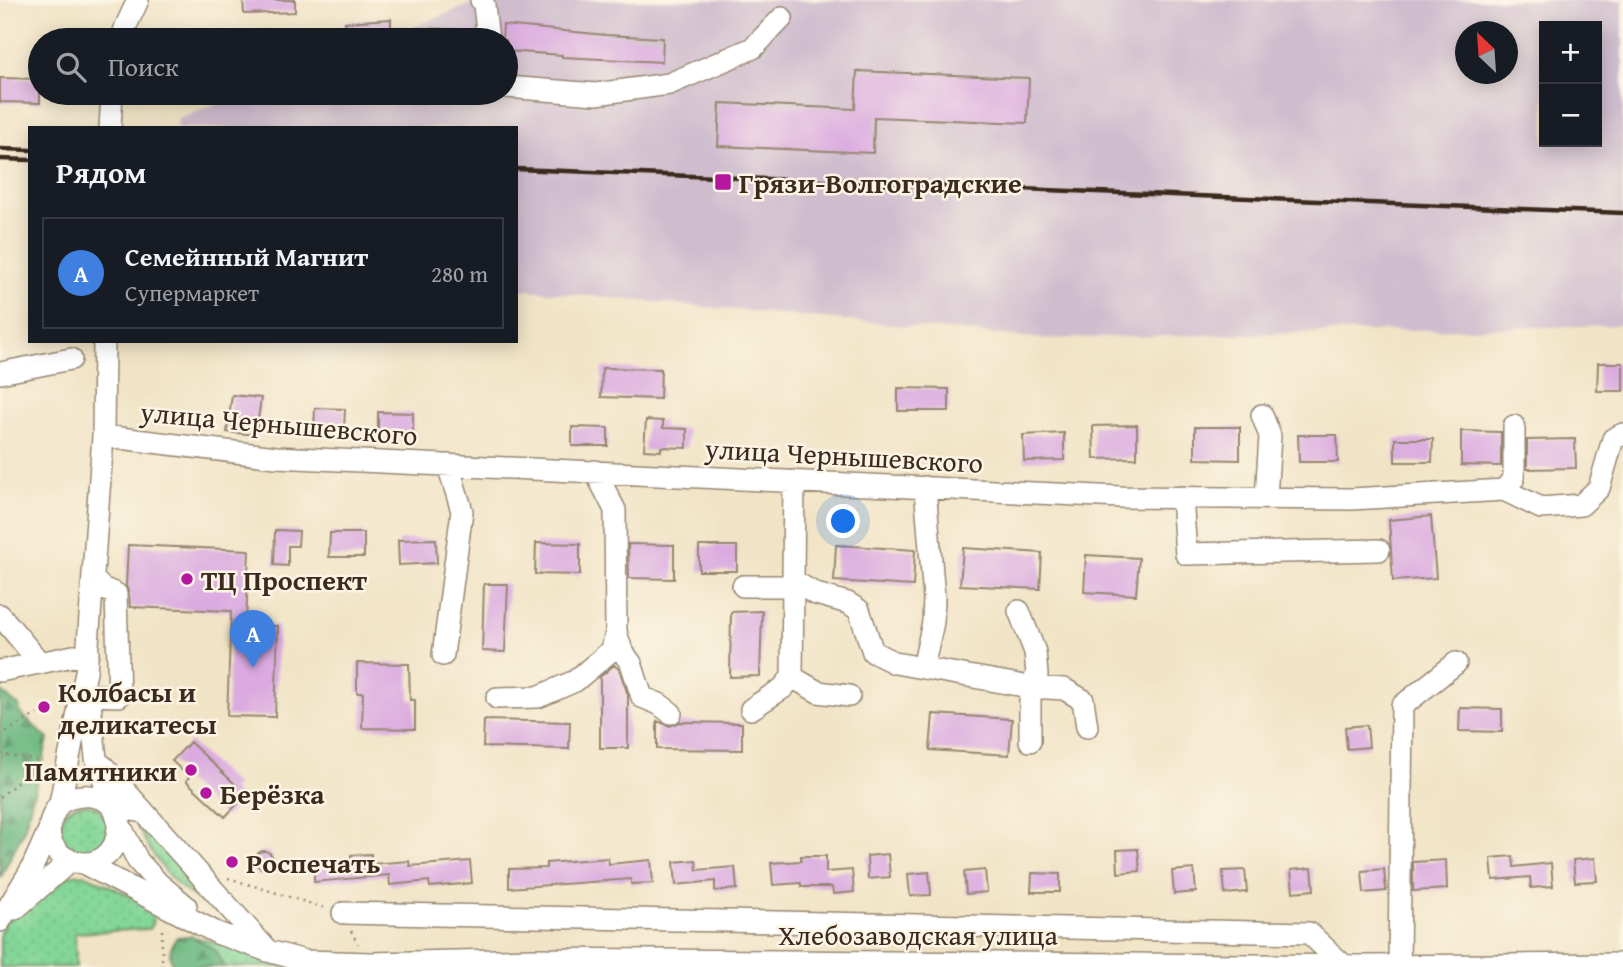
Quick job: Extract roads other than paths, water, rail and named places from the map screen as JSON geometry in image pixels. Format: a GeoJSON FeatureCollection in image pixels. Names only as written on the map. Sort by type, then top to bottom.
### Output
{"type":"FeatureCollection","features":[{"type":"Feature","properties":{"kind":"street"},"geometry":{"type":"LineString","coordinates":[[125,28],[138,0]]}},
{"type":"Feature","properties":{"kind":"street"},"geometry":{"type":"LineString","coordinates":[[481,0],[487,28]]}},
{"type":"Feature","properties":{"kind":"street"},"geometry":{"type":"LineString","coordinates":[[518,88],[596,94],[669,84],[703,72],[753,48],[782,18]]}},
{"type":"Feature","properties":{"kind":"street"},"geometry":{"type":"LineString","coordinates":[[110,126],[111,105]]}},
{"type":"Feature","properties":{"kind":"street"},"geometry":{"type":"LineString","coordinates":[[60,803],[87,663],[103,436],[104,343]]}},
{"type":"Feature","properties":{"kind":"street"},"geometry":{"type":"LineString","coordinates":[[0,373],[71,359]]}},
{"type":"Feature","properties":{"kind":"street"},"geometry":{"type":"LineString","coordinates":[[1262,415],[1270,436],[1266,498]]}},
{"type":"Feature","properties":{"kind":"street"},"geometry":{"type":"LineString","coordinates":[[1504,490],[1514,478],[1514,426]]}},
{"type":"Feature","properties":{"kind":"street","name":"улица Чернышевского"},"geometry":{"type":"LineString","coordinates":[[103,436],[275,457],[1121,497],[1352,499],[1504,490],[1541,508],[1581,505],[1599,488],[1613,439],[1623,435]]}},
{"type":"Feature","properties":{"kind":"street"},"geometry":{"type":"LineString","coordinates":[[443,656],[462,511],[448,465]]}},
{"type":"Feature","properties":{"kind":"street"},"geometry":{"type":"LineString","coordinates":[[497,698],[538,697],[575,681],[612,650],[616,632],[615,510],[595,471]]}},
{"type":"Feature","properties":{"kind":"street"},"geometry":{"type":"LineString","coordinates":[[751,709],[783,688],[792,677],[794,481]]}},
{"type":"Feature","properties":{"kind":"street"},"geometry":{"type":"LineString","coordinates":[[923,668],[933,622],[934,598],[925,487]]}},
{"type":"Feature","properties":{"kind":"street"},"geometry":{"type":"LineString","coordinates":[[1182,497],[1186,554],[1379,550]]}},
{"type":"Feature","properties":{"kind":"street"},"geometry":{"type":"LineString","coordinates":[[89,695],[119,696],[116,594],[102,588],[93,579]]}},
{"type":"Feature","properties":{"kind":"street"},"geometry":{"type":"LineString","coordinates":[[743,586],[793,583],[816,594],[848,603],[859,610],[873,652],[895,663],[1030,687],[1064,689],[1083,700],[1087,727]]}},
{"type":"Feature","properties":{"kind":"street"},"geometry":{"type":"LineString","coordinates":[[1019,611],[1035,652],[1037,675],[1030,687],[1030,741]]}},
{"type":"Feature","properties":{"kind":"street"},"geometry":{"type":"LineString","coordinates":[[0,615],[40,663]]}},
{"type":"Feature","properties":{"kind":"street"},"geometry":{"type":"LineString","coordinates":[[616,632],[622,651],[631,663],[642,698],[659,704],[671,713]]}},
{"type":"Feature","properties":{"kind":"street"},"geometry":{"type":"LineString","coordinates":[[0,671],[40,663],[87,663]]}},
{"type":"Feature","properties":{"kind":"street"},"geometry":{"type":"LineString","coordinates":[[87,663],[96,758],[116,814],[138,861],[158,883],[217,933]]}},
{"type":"Feature","properties":{"kind":"street"},"geometry":{"type":"LineString","coordinates":[[1399,965],[1402,706],[1456,663]]}},
{"type":"Feature","properties":{"kind":"street"},"geometry":{"type":"LineString","coordinates":[[792,677],[818,692],[849,696]]}},
{"type":"Feature","properties":{"kind":"street"},"geometry":{"type":"LineString","coordinates":[[96,758],[268,951]]}},
{"type":"Feature","properties":{"kind":"street"},"geometry":{"type":"LineString","coordinates":[[85,794],[104,800],[116,814],[117,838],[113,849],[99,860],[78,863],[0,922],[31,870],[48,830],[51,815],[60,803],[71,796],[85,794]]}},
{"type":"Feature","properties":{"kind":"street"},"geometry":{"type":"LineString","coordinates":[[116,814],[144,812]]}},
{"type":"Feature","properties":{"kind":"street"},"geometry":{"type":"LineString","coordinates":[[48,830],[60,855],[217,933]]}},
{"type":"Feature","properties":{"kind":"street"},"geometry":{"type":"LineString","coordinates":[[343,913],[1309,933],[1343,965]]}},
{"type":"Feature","properties":{"kind":"street","name":"Хлебозаводская улица"},"geometry":{"type":"LineString","coordinates":[[217,933],[305,961],[398,964],[534,959],[1367,967],[1623,964]]}},
{"type":"Feature","properties":{"kind":"railway"},"geometry":{"type":"LineString","coordinates":[[0,149],[28,150]]}},
{"type":"Feature","properties":{"kind":"railway"},"geometry":{"type":"LineString","coordinates":[[0,159],[28,160]]}},
{"type":"Feature","properties":{"kind":"railway"},"geometry":{"type":"LineString","coordinates":[[518,169],[1623,213]]}},
{"type":"Feature","properties":{"kind":"place","name":"Грязи-Волгоградские"},"geometry":{"type":"Point","coordinates":[723,182]}},
{"type":"Feature","properties":{"kind":"place","name":"ТЦ Проспект"},"geometry":{"type":"Point","coordinates":[187,579]}},
{"type":"Feature","properties":{"kind":"place","name":"Семейнный Магнит"},"geometry":{"type":"Point","coordinates":[253,668]}},
{"type":"Feature","properties":{"kind":"place","name":"Колбасы и деликатесы"},"geometry":{"type":"Point","coordinates":[44,707]}},
{"type":"Feature","properties":{"kind":"place","name":"Памятники"},"geometry":{"type":"Point","coordinates":[191,770]}},
{"type":"Feature","properties":{"kind":"place","name":"Берёзка"},"geometry":{"type":"Point","coordinates":[206,793]}},
{"type":"Feature","properties":{"kind":"place","name":"Роспечать"},"geometry":{"type":"Point","coordinates":[232,862]}}]}
